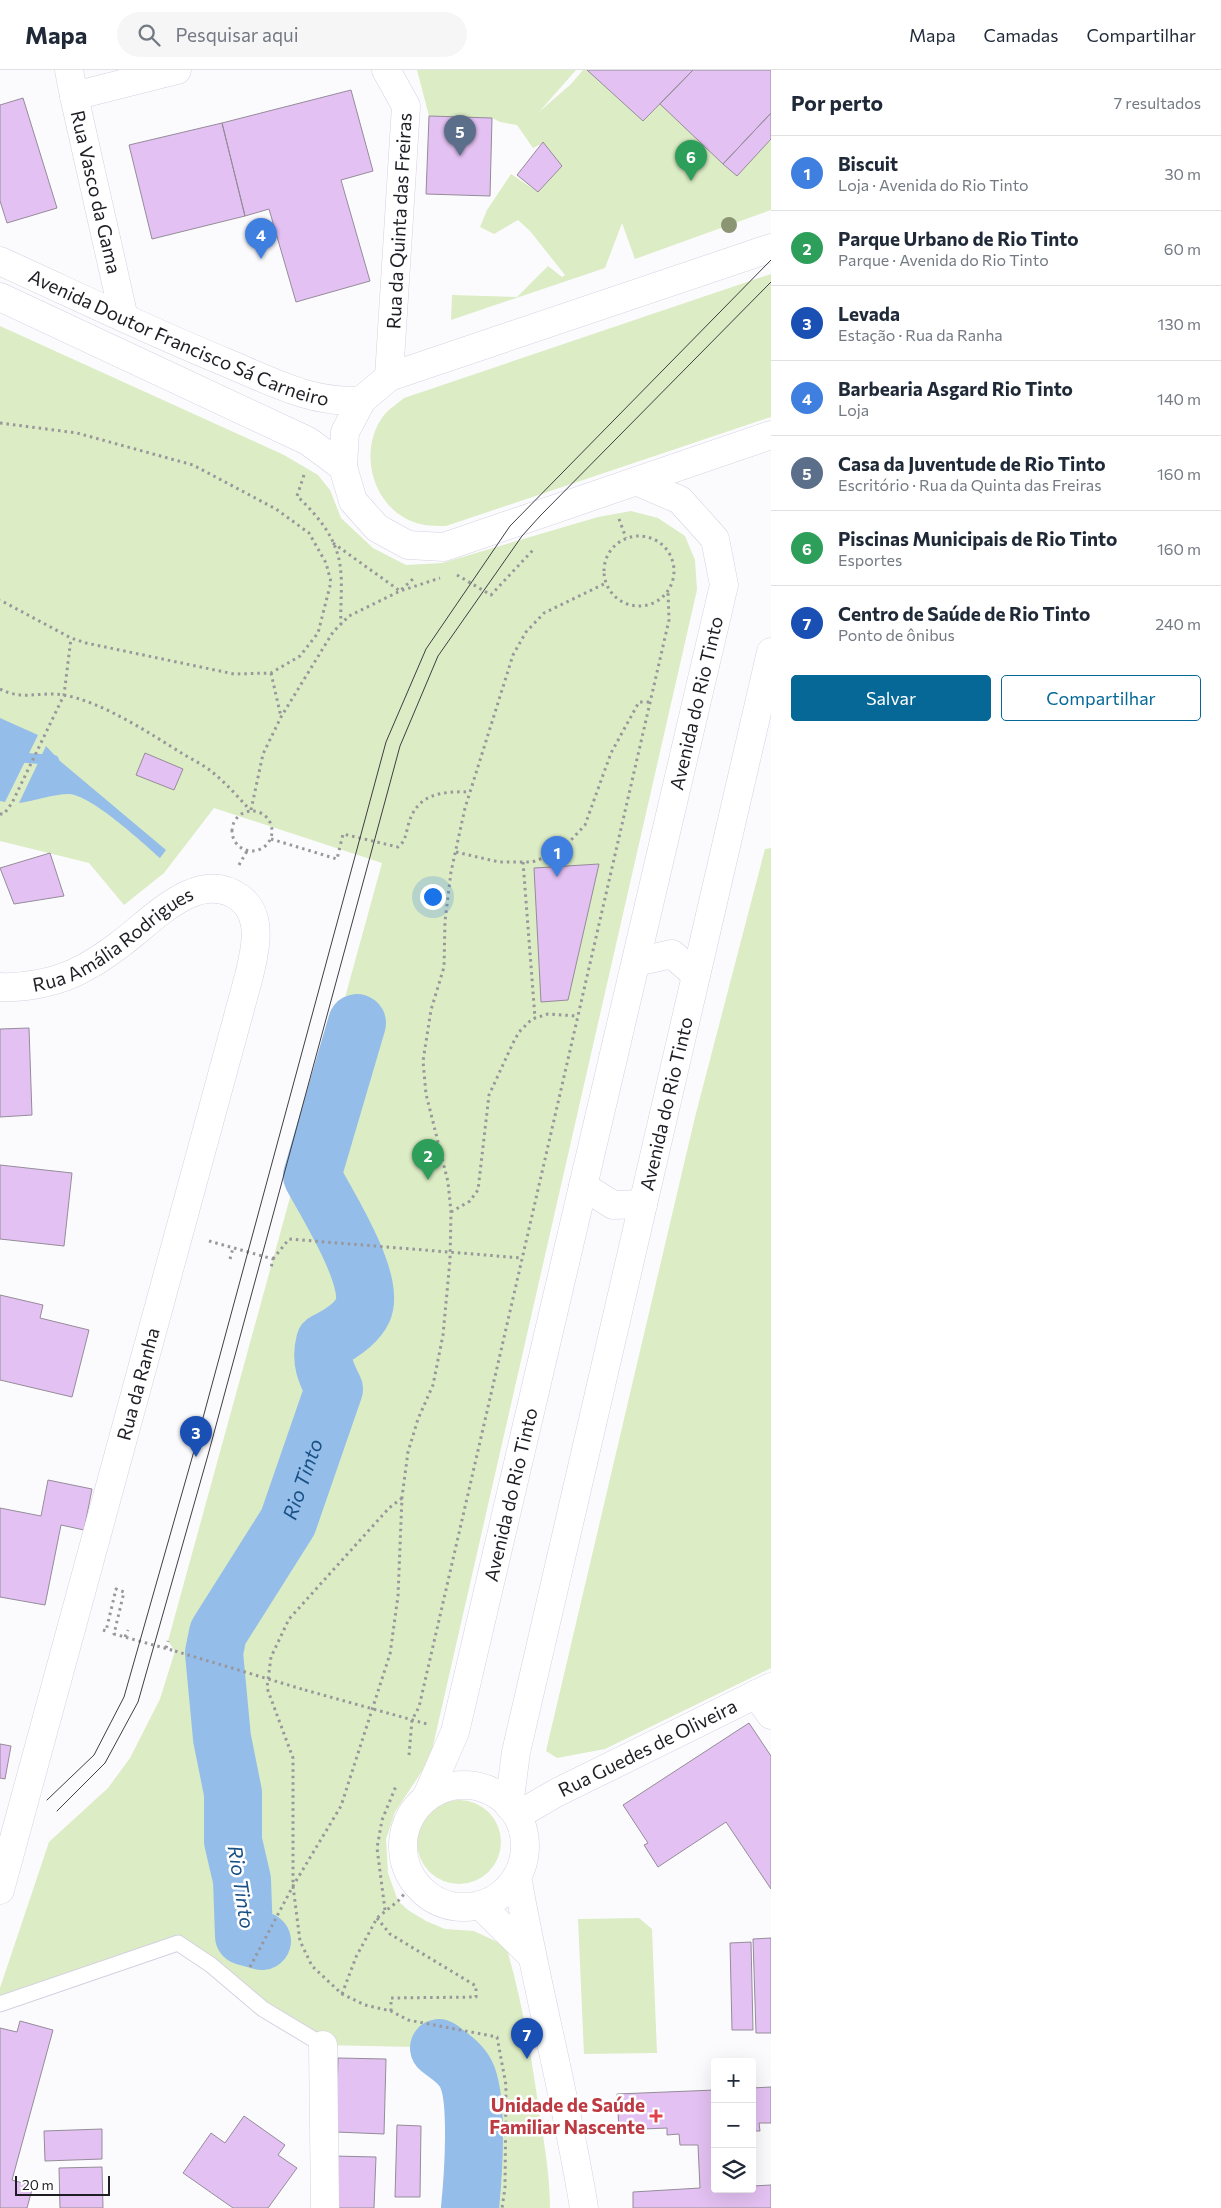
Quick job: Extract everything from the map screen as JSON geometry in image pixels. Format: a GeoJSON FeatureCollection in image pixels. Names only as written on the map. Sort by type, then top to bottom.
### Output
{"type":"FeatureCollection","features":[{"type":"Feature","properties":{"kind":"street","name":"Rua Vasco da Gama"},"geometry":{"type":"LineString","coordinates":[[124,318],[72,83],[178,70]]}},
{"type":"Feature","properties":{"kind":"street","name":"Rua da Quinta das Freiras"},"geometry":{"type":"LineString","coordinates":[[386,70],[406,106],[389,377]]}},
{"type":"Feature","properties":{"kind":"street"},"geometry":{"type":"LineString","coordinates":[[771,248],[389,377],[362,400],[345,432],[342,467],[353,502],[376,528],[408,545],[444,548],[771,435]]}},
{"type":"Feature","properties":{"kind":"street","name":"Avenida Doutor Francisco Sá Carneiro"},"geometry":{"type":"LineString","coordinates":[[0,261],[184,345],[308,394],[343,402],[362,400]]}},
{"type":"Feature","properties":{"kind":"street","name":"Avenida Doutor Francisco Sá Carneiro"},"geometry":{"type":"LineString","coordinates":[[0,297],[308,441],[342,467]]}},
{"type":"Feature","properties":{"kind":"street","name":"Avenida do Rio Tinto"},"geometry":{"type":"LineString","coordinates":[[426,1798],[455,1732],[724,585],[714,539],[680,500],[638,482]]}},
{"type":"Feature","properties":{"kind":"street","name":"Avenida do Rio Tinto"},"geometry":{"type":"LineString","coordinates":[[513,1810],[516,1752],[771,652]]}},
{"type":"Feature","properties":{"kind":"street","name":"Rua Amália Rodrigues"},"geometry":{"type":"LineString","coordinates":[[0,987],[20,988],[73,973],[119,946],[178,898],[200,891],[224,890]]}},
{"type":"Feature","properties":{"kind":"street","name":"Rua da Ranha"},"geometry":{"type":"LineString","coordinates":[[0,1890],[255,952],[255,917],[244,901],[224,890]]}},
{"type":"Feature","properties":{"kind":"street"},"geometry":{"type":"LineString","coordinates":[[636,962],[672,954],[696,975]]}},
{"type":"Feature","properties":{"kind":"street","name":"Avenida do Rio Tinto"},"geometry":{"type":"LineString","coordinates":[[583,1186],[613,1205],[643,1204]]}},
{"type":"Feature","properties":{"kind":"street","name":"Rua Guedes de Oliveira"},"geometry":{"type":"LineString","coordinates":[[513,1810],[556,1793],[766,1699]]}},
{"type":"Feature","properties":{"kind":"street"},"geometry":{"type":"LineString","coordinates":[[461,1785],[480,1787],[497,1794],[513,1810],[525,1840],[524,1859],[517,1876],[508,1889],[495,1899],[480,1905],[462,1907],[444,1904],[428,1896],[415,1882],[406,1866],[402,1847],[405,1829],[413,1812],[426,1798],[441,1790],[461,1785]]}},
{"type":"Feature","properties":{"kind":"street"},"geometry":{"type":"LineString","coordinates":[[517,1876],[531,1955],[574,2142],[584,2208]]}},
{"type":"Feature","properties":{"kind":"street"},"geometry":{"type":"LineString","coordinates":[[480,1905],[531,1955]]}},
{"type":"Feature","properties":{"kind":"street"},"geometry":{"type":"LineString","coordinates":[[323,2045],[326,2208]]}},
{"type":"Feature","properties":{"kind":"lane"},"geometry":{"type":"LineString","coordinates":[[0,2004],[178,1942],[211,1965],[263,2009],[323,2045]]}},
{"type":"Feature","properties":{"kind":"path"},"geometry":{"type":"LineString","coordinates":[[0,423],[77,433],[193,465],[276,509],[309,533],[326,563],[331,582],[318,633],[300,656],[271,673],[225,673],[86,643],[71,638],[0,600]]}},
{"type":"Feature","properties":{"kind":"path"},"geometry":{"type":"LineString","coordinates":[[306,468],[297,496],[321,520],[333,543],[340,565],[340,624]]}},
{"type":"Feature","properties":{"kind":"path"},"geometry":{"type":"LineString","coordinates":[[612,520],[619,519]]}},
{"type":"Feature","properties":{"kind":"path"},"geometry":{"type":"LineString","coordinates":[[409,1757],[412,1720],[419,1707],[669,620],[668,591],[674,570],[672,559],[659,541],[637,535],[626,538],[609,552],[604,572],[606,584],[620,600],[629,605],[651,604],[668,591]]}},
{"type":"Feature","properties":{"kind":"path"},"geometry":{"type":"LineString","coordinates":[[333,543],[400,591]]}},
{"type":"Feature","properties":{"kind":"path"},"geometry":{"type":"LineString","coordinates":[[453,573],[491,595],[533,550],[542,545]]}},
{"type":"Feature","properties":{"kind":"path"},"geometry":{"type":"LineString","coordinates":[[400,591],[444,548]]}},
{"type":"Feature","properties":{"kind":"path"},"geometry":{"type":"LineString","coordinates":[[251,810],[263,754],[281,717],[333,632],[349,616],[400,591],[446,576]]}},
{"type":"Feature","properties":{"kind":"path"},"geometry":{"type":"LineString","coordinates":[[238,1988],[293,1886],[341,1806],[390,1654],[398,1596],[402,1497],[408,1452],[418,1419],[433,1385],[443,1335],[451,1212],[448,1182],[426,1094],[423,1061],[431,1010],[444,967],[445,921],[456,852],[470,792],[513,655],[526,632],[544,612],[606,584]]}},
{"type":"Feature","properties":{"kind":"path"},"geometry":{"type":"LineString","coordinates":[[0,814],[4,814],[12,803],[64,695],[71,638]]}},
{"type":"Feature","properties":{"kind":"path"},"geometry":{"type":"LineString","coordinates":[[271,673],[281,717]]}},
{"type":"Feature","properties":{"kind":"path"},"geometry":{"type":"LineString","coordinates":[[0,689],[10,694],[25,697],[40,694],[64,695],[100,708],[151,734],[212,772],[251,810],[264,814],[269,819],[273,832],[271,839],[267,845],[254,852],[242,848],[233,839],[231,832],[234,820],[239,815],[251,810]]}},
{"type":"Feature","properties":{"kind":"path"},"geometry":{"type":"LineString","coordinates":[[456,852],[499,862],[532,862],[560,852],[585,825],[612,753],[639,702],[649,702]]}},
{"type":"Feature","properties":{"kind":"path"},"geometry":{"type":"LineString","coordinates":[[271,839],[336,860],[343,834],[398,847],[404,841],[414,808],[423,799],[457,791],[470,792]]}},
{"type":"Feature","properties":{"kind":"path"},"geometry":{"type":"LineString","coordinates":[[523,862],[535,1018]]}},
{"type":"Feature","properties":{"kind":"path"},"geometry":{"type":"LineString","coordinates":[[451,1212],[470,1201],[478,1190],[489,1095],[519,1032],[535,1018],[548,1014],[577,1016]]}},
{"type":"Feature","properties":{"kind":"path"},"geometry":{"type":"LineString","coordinates":[[180,1232],[273,1259]]}},
{"type":"Feature","properties":{"kind":"path"},"geometry":{"type":"LineString","coordinates":[[271,1268],[273,1259],[289,1239],[522,1258]]}},
{"type":"Feature","properties":{"kind":"path"},"geometry":{"type":"LineString","coordinates":[[230,1259],[233,1248]]}},
{"type":"Feature","properties":{"kind":"path"},"geometry":{"type":"LineString","coordinates":[[402,1497],[389,1508],[289,1619],[271,1657],[267,1688],[293,1758],[293,1886],[300,1942],[312,1966],[342,1994],[365,2005],[391,2011],[408,2020],[497,2037],[506,2085],[505,2188],[502,2208]]}},
{"type":"Feature","properties":{"kind":"path"},"geometry":{"type":"LineString","coordinates":[[108,1624],[116,1589],[124,1592],[114,1634],[412,1720]]}},
{"type":"Feature","properties":{"kind":"path"},"geometry":{"type":"LineString","coordinates":[[125,1637],[128,1630]]}},
{"type":"Feature","properties":{"kind":"path"},"geometry":{"type":"LineString","coordinates":[[166,1648],[168,1641]]}},
{"type":"Feature","properties":{"kind":"path"},"geometry":{"type":"LineString","coordinates":[[385,1910],[376,1848],[391,1794],[400,1780]]}},
{"type":"Feature","properties":{"kind":"path"},"geometry":{"type":"LineString","coordinates":[[342,1994],[356,1957],[377,1918],[398,1901],[415,1882]]}},
{"type":"Feature","properties":{"kind":"path"},"geometry":{"type":"LineString","coordinates":[[377,1918],[390,1934],[476,1986],[476,1997],[391,1998],[391,2011]]}},
{"type":"Feature","properties":{"kind":"green space"},"geometry":{"type":"Polygon","coordinates":[[[417,70],[576,70],[539,112],[571,84],[583,70],[771,70],[771,210],[635,259],[622,223],[605,268],[451,320],[452,295],[517,297],[548,266],[562,277],[565,275],[530,231],[518,220],[494,234],[480,227],[487,210],[511,174],[538,192],[561,166],[543,143],[533,148],[517,125],[500,122],[492,118],[429,116],[417,70]]]}},
{"type":"Feature","properties":{"kind":"green space"},"geometry":{"type":"Polygon","coordinates":[[[771,274],[771,417],[446,526],[423,525],[404,517],[391,507],[381,494],[374,479],[371,463],[371,446],[376,430],[384,415],[404,398],[771,274]]]}},
{"type":"Feature","properties":{"kind":"green space"},"geometry":{"type":"Polygon","coordinates":[[[0,326],[284,455],[318,475],[330,490],[341,518],[373,548],[406,565],[442,563],[598,517],[631,511],[658,518],[685,536],[695,560],[697,590],[430,1759],[395,1812],[386,1839],[388,1873],[398,1901],[408,1910],[426,1921],[445,1929],[474,1931],[506,1946],[517,1987],[529,2048],[546,2159],[550,2208],[450,2208],[452,2156],[445,2093],[415,2047],[323,2045],[178,1943],[0,2004],[0,1988],[49,1842],[108,1788],[130,1758],[160,1699],[175,1651],[168,1641],[382,863],[214,808],[164,873],[124,905],[89,863],[0,841],[0,326]]]}},
{"type":"Feature","properties":{"kind":"green space"},"geometry":{"type":"Polygon","coordinates":[[[771,848],[771,1668],[605,1749],[557,1758],[546,1751],[695,1117],[765,849],[771,848]]]}},
{"type":"Feature","properties":{"kind":"green space"},"geometry":{"type":"Polygon","coordinates":[[[459,1800],[475,1803],[494,1819],[498,1826],[501,1842],[498,1858],[482,1877],[475,1881],[459,1884],[443,1881],[424,1865],[420,1858],[417,1842],[420,1826],[436,1807],[443,1803],[459,1800]]]}},
{"type":"Feature","properties":{"kind":"green space"},"geometry":{"type":"Polygon","coordinates":[[[639,1918],[652,1929],[657,2053],[584,2054],[578,1919],[639,1918]]]}},
{"type":"Feature","properties":{"kind":"water"},"geometry":{"type":"Polygon","coordinates":[[[0,718],[38,735],[5,802],[0,801],[0,718]]]}},
{"type":"Feature","properties":{"kind":"water"},"geometry":{"type":"Polygon","coordinates":[[[46,746],[60,761],[166,850],[160,858],[103,810],[78,796],[63,794],[19,803],[46,746]]]}},
{"type":"Feature","properties":{"kind":"building"},"geometry":{"type":"Polygon","coordinates":[[[587,70],[693,70],[643,121],[587,70]]]}},
{"type":"Feature","properties":{"kind":"building"},"geometry":{"type":"Polygon","coordinates":[[[693,70],[771,70],[771,113],[723,164],[660,104],[693,70]]]}},
{"type":"Feature","properties":{"kind":"building"},"geometry":{"type":"Polygon","coordinates":[[[351,90],[373,171],[341,180],[370,281],[296,302],[269,209],[245,216],[222,123],[351,90]]]}},
{"type":"Feature","properties":{"kind":"building"},"geometry":{"type":"Polygon","coordinates":[[[23,98],[57,208],[7,223],[0,201],[0,105],[23,98]]]}},
{"type":"Feature","properties":{"kind":"building"},"geometry":{"type":"Polygon","coordinates":[[[771,113],[771,139],[737,176],[723,164],[771,113]]]}},
{"type":"Feature","properties":{"kind":"building"},"geometry":{"type":"Polygon","coordinates":[[[429,116],[492,118],[490,196],[426,194],[429,116]]]}},
{"type":"Feature","properties":{"kind":"building"},"geometry":{"type":"Polygon","coordinates":[[[222,123],[245,216],[152,239],[129,145],[222,123]]]}},
{"type":"Feature","properties":{"kind":"building"},"geometry":{"type":"Polygon","coordinates":[[[543,142],[562,166],[538,192],[517,175],[543,142]]]}},
{"type":"Feature","properties":{"kind":"building"},"geometry":{"type":"Polygon","coordinates":[[[145,753],[183,769],[174,790],[136,775],[145,753]]]}},
{"type":"Feature","properties":{"kind":"building"},"geometry":{"type":"Polygon","coordinates":[[[50,853],[64,896],[14,904],[0,868],[50,853]]]}},
{"type":"Feature","properties":{"kind":"building"},"geometry":{"type":"Polygon","coordinates":[[[599,864],[568,1000],[541,1002],[534,868],[599,864]]]}},
{"type":"Feature","properties":{"kind":"building"},"geometry":{"type":"Polygon","coordinates":[[[29,1028],[32,1115],[0,1117],[0,1029],[29,1028]]]}},
{"type":"Feature","properties":{"kind":"building"},"geometry":{"type":"Polygon","coordinates":[[[0,1165],[72,1173],[64,1246],[0,1239],[0,1165]]]}},
{"type":"Feature","properties":{"kind":"building"},"geometry":{"type":"Polygon","coordinates":[[[0,1295],[43,1305],[40,1318],[89,1330],[72,1397],[0,1380],[0,1295]]]}},
{"type":"Feature","properties":{"kind":"building"},"geometry":{"type":"Polygon","coordinates":[[[48,1480],[92,1489],[84,1530],[61,1525],[45,1605],[0,1597],[0,1508],[41,1516],[48,1480]]]}},
{"type":"Feature","properties":{"kind":"building"},"geometry":{"type":"Polygon","coordinates":[[[749,1723],[771,1756],[771,1889],[726,1822],[658,1867],[644,1845],[648,1843],[623,1805],[749,1723]]]}},
{"type":"Feature","properties":{"kind":"building"},"geometry":{"type":"Polygon","coordinates":[[[0,1744],[11,1746],[5,1779],[0,1778],[0,1744]]]}},
{"type":"Feature","properties":{"kind":"building"},"geometry":{"type":"Polygon","coordinates":[[[771,1938],[771,2033],[756,2033],[753,1939],[771,1938]]]}},
{"type":"Feature","properties":{"kind":"building"},"geometry":{"type":"Polygon","coordinates":[[[751,1942],[753,2030],[732,2030],[730,1943],[751,1942]]]}},
{"type":"Feature","properties":{"kind":"building"},"geometry":{"type":"Polygon","coordinates":[[[20,2021],[53,2030],[12,2180],[33,2186],[27,2208],[0,2208],[0,2028],[17,2032],[20,2021]]]}},
{"type":"Feature","properties":{"kind":"building"},"geometry":{"type":"Polygon","coordinates":[[[338,2058],[386,2059],[384,2134],[336,2132],[338,2058]]]}},
{"type":"Feature","properties":{"kind":"building"},"geometry":{"type":"Polygon","coordinates":[[[771,2087],[771,2123],[759,2123],[760,2131],[756,2131],[756,2088],[771,2087]]]}},
{"type":"Feature","properties":{"kind":"building"},"geometry":{"type":"Polygon","coordinates":[[[711,2090],[711,2193],[756,2193],[756,2186],[771,2185],[771,2208],[633,2208],[633,2192],[700,2188],[698,2145],[680,2145],[679,2134],[667,2135],[667,2128],[619,2130],[617,2094],[711,2090]]]}},
{"type":"Feature","properties":{"kind":"building"},"geometry":{"type":"Polygon","coordinates":[[[244,2116],[285,2145],[278,2155],[297,2168],[268,2208],[233,2208],[183,2173],[211,2133],[225,2143],[244,2116]]]}},
{"type":"Feature","properties":{"kind":"building"},"geometry":{"type":"Polygon","coordinates":[[[397,2125],[421,2126],[420,2197],[395,2197],[397,2125]]]}},
{"type":"Feature","properties":{"kind":"building"},"geometry":{"type":"Polygon","coordinates":[[[102,2129],[102,2159],[45,2161],[44,2131],[102,2129]]]}},
{"type":"Feature","properties":{"kind":"building"},"geometry":{"type":"Polygon","coordinates":[[[333,2156],[376,2157],[374,2208],[332,2208],[333,2156]]]}},
{"type":"Feature","properties":{"kind":"building"},"geometry":{"type":"Polygon","coordinates":[[[102,2167],[103,2208],[60,2208],[59,2168],[102,2167]]]}},
{"type":"Feature","properties":{"kind":"waterway"},"geometry":{"type":"LineString","coordinates":[[0,756],[54,760]]}},
{"type":"Feature","properties":{"kind":"waterway","name":"Rio Tinto"},"geometry":{"type":"LineString","coordinates":[[262,1941],[244,1936],[242,1880],[233,1841],[233,1793],[222,1738],[214,1653],[218,1633],[288,1522],[334,1389],[326,1372],[323,1355],[325,1342],[352,1325],[363,1310],[365,1297],[363,1281],[357,1262],[312,1176],[357,1023]]}},
{"type":"Feature","properties":{"kind":"waterway","name":"Rio Tinto"},"geometry":{"type":"LineString","coordinates":[[439,2048],[461,2066],[470,2086],[474,2120],[470,2208]]}},
{"type":"Feature","properties":{"kind":"tram line"},"geometry":{"type":"LineString","coordinates":[[47,1800],[94,1755],[124,1697],[194,1451],[386,742],[426,649],[510,526],[771,260]]}},
{"type":"Feature","properties":{"kind":"tram line"},"geometry":{"type":"LineString","coordinates":[[57,1811],[105,1763],[138,1702],[208,1455],[400,746],[438,656],[522,536],[771,282]]}},
{"type":"Feature","properties":{"kind":"place","name":"Casa da Juventude de Rio Tinto"},"geometry":{"type":"Point","coordinates":[460,156]}},
{"type":"Feature","properties":{"kind":"place","name":"Piscinas Municipais de Rio Tinto"},"geometry":{"type":"Point","coordinates":[691,181]}},
{"type":"Feature","properties":{"kind":"place","name":"Barbearia Asgard Rio Tinto"},"geometry":{"type":"Point","coordinates":[261,259]}},
{"type":"Feature","properties":{"kind":"place","name":"Biscuit"},"geometry":{"type":"Point","coordinates":[557,877]}},
{"type":"Feature","properties":{"kind":"place","name":"Parque Urbano de Rio Tinto"},"geometry":{"type":"Point","coordinates":[428,1180]}},
{"type":"Feature","properties":{"kind":"place","name":"Levada"},"geometry":{"type":"Point","coordinates":[196,1457]}},
{"type":"Feature","properties":{"kind":"place","name":"Centro de Saúde de Rio Tinto"},"geometry":{"type":"Point","coordinates":[527,2059]}},
{"type":"Feature","properties":{"kind":"place","name":"Unidade de Saúde Familiar Nascente"},"geometry":{"type":"Point","coordinates":[656,2116]}}]}
